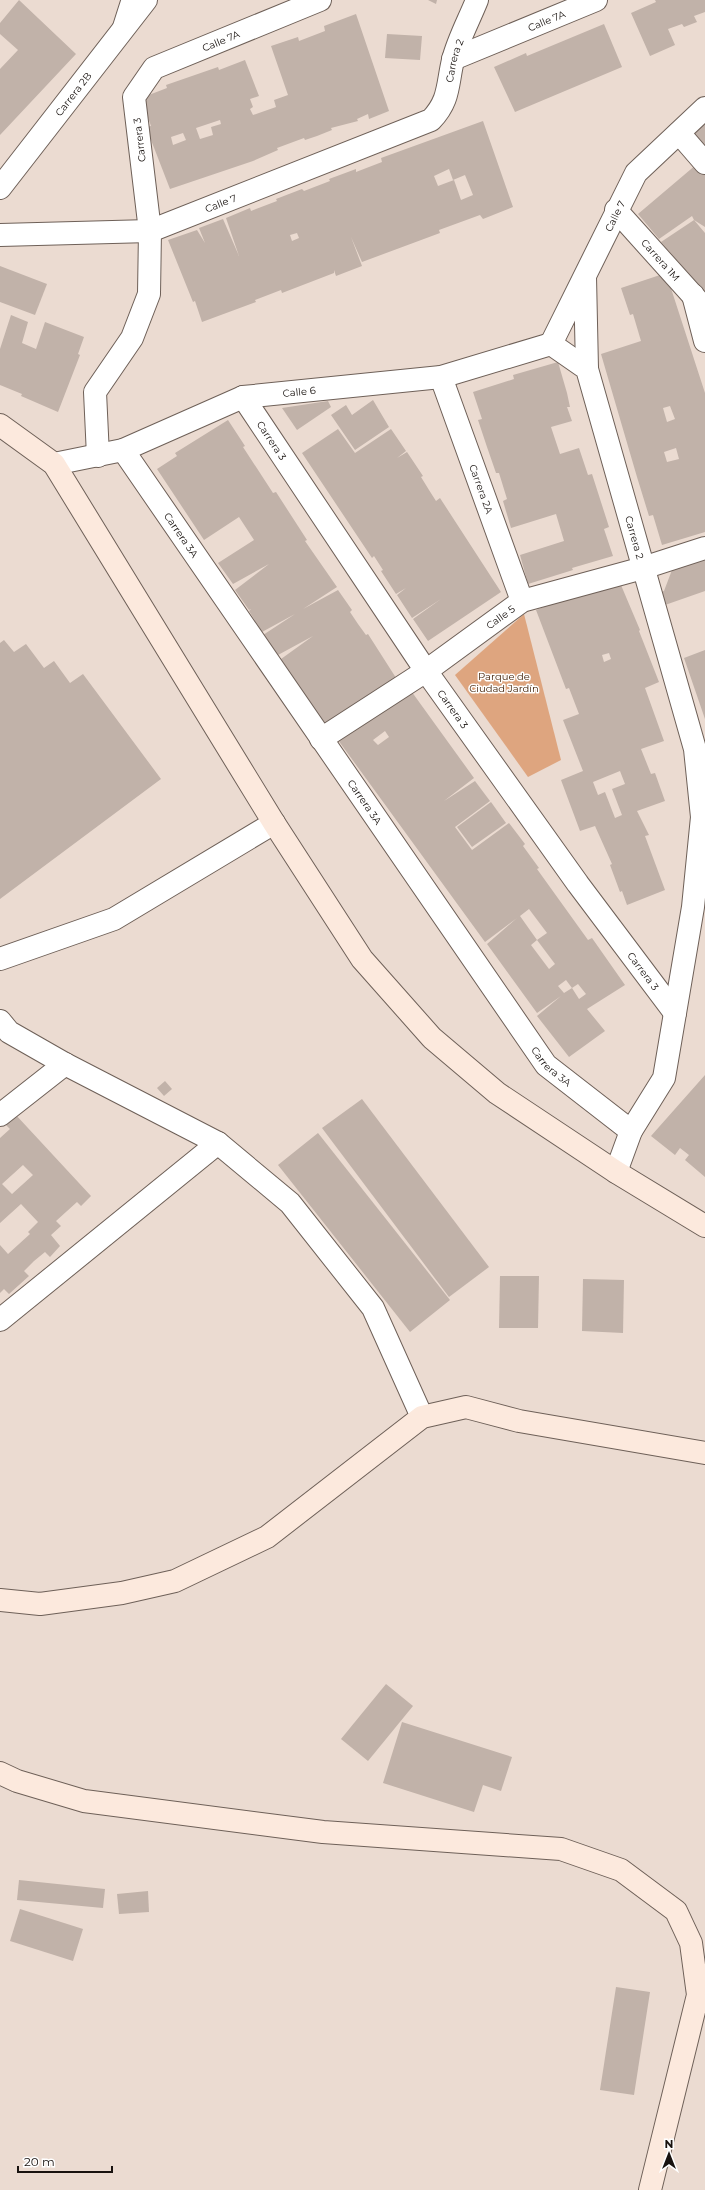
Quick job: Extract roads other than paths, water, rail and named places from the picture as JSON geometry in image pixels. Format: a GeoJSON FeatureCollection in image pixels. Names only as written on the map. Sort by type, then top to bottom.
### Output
{"type":"FeatureCollection","features":[{"type":"Feature","properties":{"kind":"main road"},"geometry":{"type":"LineString","coordinates":[[0,425],[54,464],[274,823],[362,959],[432,1038],[497,1093],[616,1172],[705,1226]]}},
{"type":"Feature","properties":{"kind":"main road"},"geometry":{"type":"LineString","coordinates":[[0,1600],[40,1604],[122,1593],[176,1581],[267,1537],[422,1417],[466,1407],[519,1421],[705,1453]]}},
{"type":"Feature","properties":{"kind":"main road"},"geometry":{"type":"LineString","coordinates":[[0,1773],[17,1781],[84,1801],[323,1832],[561,1849],[621,1870],[676,1912],[691,1943],[698,1994],[650,2190]]}},
{"type":"Feature","properties":{"kind":"street","name":"Carrera 2B"},"geometry":{"type":"LineString","coordinates":[[0,188],[116,41],[146,0]]}},
{"type":"Feature","properties":{"kind":"street","name":"Calle 7A"},"geometry":{"type":"LineString","coordinates":[[134,97],[154,68],[320,0]]}},
{"type":"Feature","properties":{"kind":"street","name":"Carrera 2"},"geometry":{"type":"LineString","coordinates":[[431,120],[441,109],[447,92],[453,59],[477,0]]}},
{"type":"Feature","properties":{"kind":"street","name":"Calle 7A"},"geometry":{"type":"LineString","coordinates":[[453,59],[596,0]]}},
{"type":"Feature","properties":{"kind":"street","name":"Carrera 3"},"geometry":{"type":"LineString","coordinates":[[98,456],[95,392],[132,338],[150,294],[150,231],[134,97]]}},
{"type":"Feature","properties":{"kind":"street","name":"Calle 7"},"geometry":{"type":"LineString","coordinates":[[551,344],[616,210],[636,173],[705,108]]}},
{"type":"Feature","properties":{"kind":"street","name":"Calle 7"},"geometry":{"type":"LineString","coordinates":[[0,235],[150,231],[431,120]]}},
{"type":"Feature","properties":{"kind":"street"},"geometry":{"type":"LineString","coordinates":[[679,133],[705,163]]}},
{"type":"Feature","properties":{"kind":"street","name":"Carrera 1M"},"geometry":{"type":"LineString","coordinates":[[616,210],[699,301]]}},
{"type":"Feature","properties":{"kind":"street","name":"Carrera 2"},"geometry":{"type":"LineString","coordinates":[[585,273],[587,369],[694,749],[702,817],[693,907],[664,1078],[631,1131],[616,1172]]}},
{"type":"Feature","properties":{"kind":"street"},"geometry":{"type":"LineString","coordinates":[[699,301],[705,341]]}},
{"type":"Feature","properties":{"kind":"street"},"geometry":{"type":"LineString","coordinates":[[551,344],[587,369]]}},
{"type":"Feature","properties":{"kind":"street","name":"Calle 6"},"geometry":{"type":"LineString","coordinates":[[54,464],[123,450],[243,397],[441,377],[551,344]]}},
{"type":"Feature","properties":{"kind":"street","name":"Carrera 2A"},"geometry":{"type":"LineString","coordinates":[[441,377],[522,601]]}},
{"type":"Feature","properties":{"kind":"street","name":"Carrera 3"},"geometry":{"type":"LineString","coordinates":[[243,397],[426,670],[578,884],[675,1013]]}},
{"type":"Feature","properties":{"kind":"street","name":"Carrera 3A"},"geometry":{"type":"LineString","coordinates":[[123,450],[546,1065],[631,1131]]}},
{"type":"Feature","properties":{"kind":"street","name":"Calle 5"},"geometry":{"type":"LineString","coordinates":[[321,739],[426,670],[522,601],[643,568],[705,548]]}},
{"type":"Feature","properties":{"kind":"street"},"geometry":{"type":"LineString","coordinates":[[0,960],[114,919],[274,823]]}},
{"type":"Feature","properties":{"kind":"street"},"geometry":{"type":"LineString","coordinates":[[0,1021],[9,1032],[65,1064],[218,1143],[290,1203],[373,1308],[422,1417]]}},
{"type":"Feature","properties":{"kind":"street"},"geometry":{"type":"LineString","coordinates":[[0,1115],[65,1064]]}},
{"type":"Feature","properties":{"kind":"street"},"geometry":{"type":"LineString","coordinates":[[0,1320],[218,1143]]}},
{"type":"Feature","properties":{"kind":"lane"},"geometry":{"type":"LineString","coordinates":[[116,41],[129,0]]}},
{"type":"Feature","properties":{"kind":"park label","name":"Parque de Ciudad Jardín"},"geometry":{"type":"Point","coordinates":[504,682]}}]}
